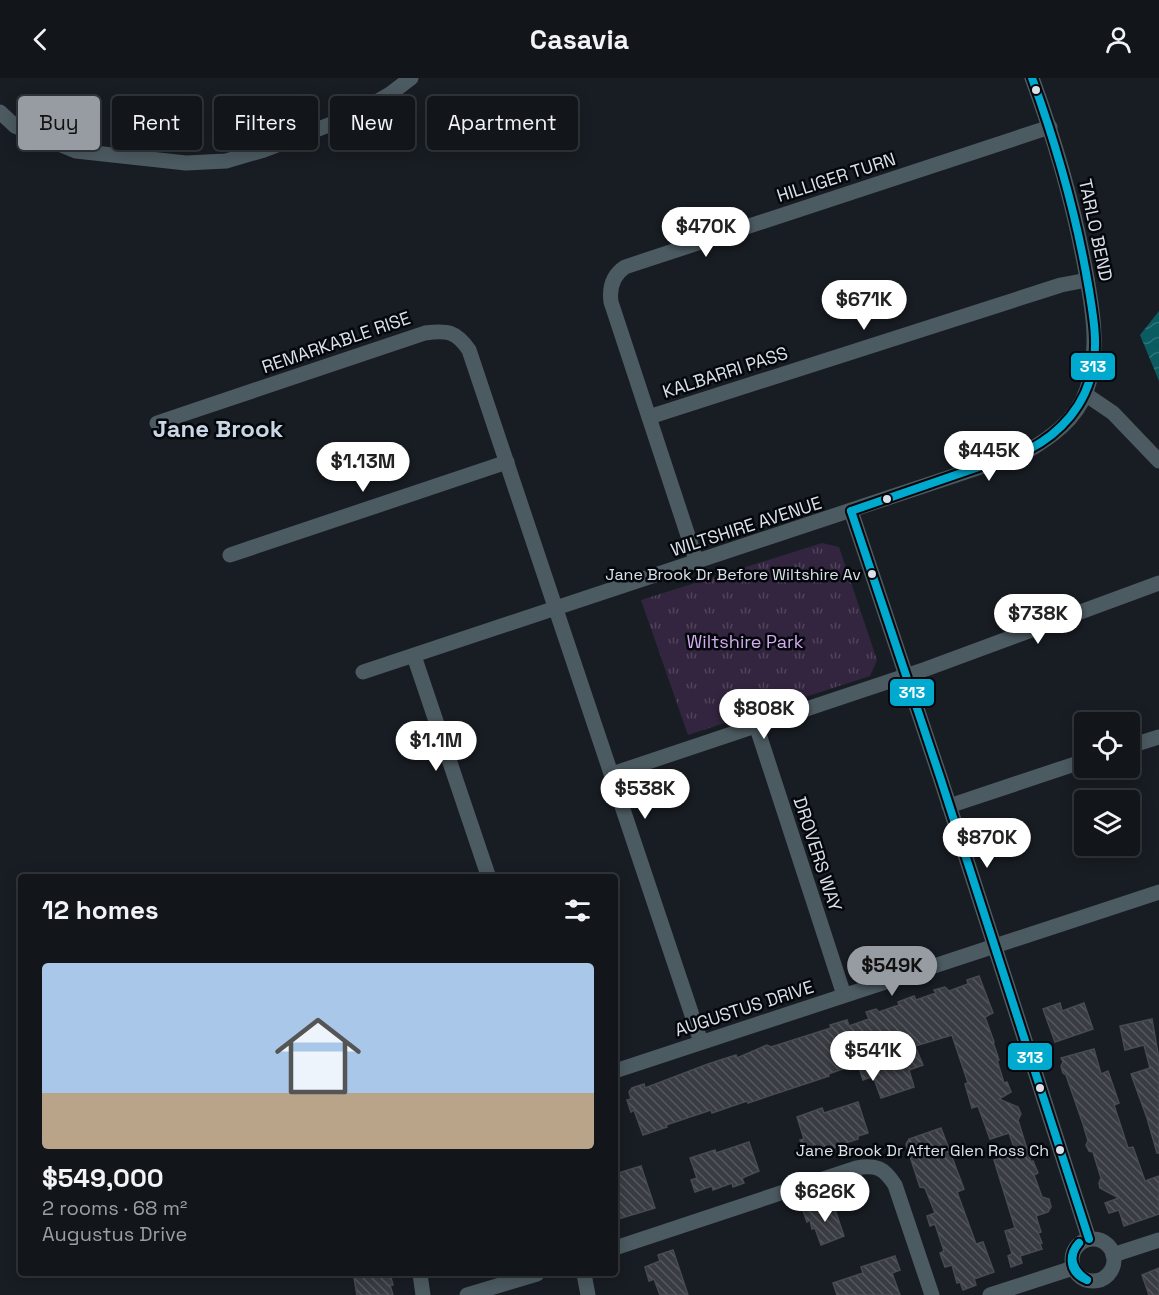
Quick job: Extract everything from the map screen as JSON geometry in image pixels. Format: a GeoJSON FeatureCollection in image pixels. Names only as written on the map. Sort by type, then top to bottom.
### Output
{"type":"FeatureCollection","features":[{"type":"Feature","properties":{"kind":"street"},"geometry":{"type":"LineString","coordinates":[[0,112],[15,126],[76,151],[176,162],[226,161],[264,150],[352,116],[390,94],[411,78]]}},
{"type":"Feature","properties":{"kind":"street","name":"TARLO BEND"},"geometry":{"type":"LineString","coordinates":[[1032,78],[1050,127],[1076,217],[1088,280],[1095,348],[1093,368],[1085,394]]}},
{"type":"Feature","properties":{"kind":"street","name":"HILLIGER TURN"},"geometry":{"type":"LineString","coordinates":[[697,562],[611,302],[613,279],[621,269],[1050,127]]}},
{"type":"Feature","properties":{"kind":"street","name":"KALBARRI PASS"},"geometry":{"type":"LineString","coordinates":[[649,417],[1060,285],[1088,280]]}},
{"type":"Feature","properties":{"kind":"street","name":"REMARKABLE RISE"},"geometry":{"type":"LineString","coordinates":[[157,423],[425,333],[439,331],[453,334],[461,339],[469,350],[701,1042]]}},
{"type":"Feature","properties":{"kind":"street"},"geometry":{"type":"LineString","coordinates":[[1085,394],[1113,413],[1159,460]]}},
{"type":"Feature","properties":{"kind":"street","name":"WILTSHIRE AVENUE"},"geometry":{"type":"LineString","coordinates":[[363,672],[1026,452],[1061,428],[1085,394]]}},
{"type":"Feature","properties":{"kind":"street"},"geometry":{"type":"LineString","coordinates":[[230,555],[507,462]]}},
{"type":"Feature","properties":{"kind":"street"},"geometry":{"type":"LineString","coordinates":[[851,511],[1089,1239]]}},
{"type":"Feature","properties":{"kind":"street"},"geometry":{"type":"LineString","coordinates":[[612,774],[906,675],[1159,583]]}},
{"type":"Feature","properties":{"kind":"street"},"geometry":{"type":"LineString","coordinates":[[414,656],[488,874]]}},
{"type":"Feature","properties":{"kind":"street","name":"DROVERS WAY"},"geometry":{"type":"LineString","coordinates":[[756,725],[843,995]]}},
{"type":"Feature","properties":{"kind":"street"},"geometry":{"type":"LineString","coordinates":[[1140,743],[1159,737]]}},
{"type":"Feature","properties":{"kind":"street"},"geometry":{"type":"LineString","coordinates":[[949,806],[1074,764]]}},
{"type":"Feature","properties":{"kind":"street","name":"AUGUSTUS DRIVE"},"geometry":{"type":"LineString","coordinates":[[618,1070],[1159,892]]}},
{"type":"Feature","properties":{"kind":"street"},"geometry":{"type":"LineString","coordinates":[[618,1247],[856,1168],[879,1167],[887,1173],[895,1185],[932,1295]]}},
{"type":"Feature","properties":{"kind":"street"},"geometry":{"type":"LineString","coordinates":[[1089,1239],[1102,1240],[1107,1244],[1114,1261],[1109,1273],[1092,1288],[1072,1268],[1071,1261],[1074,1249],[1089,1239]]}},
{"type":"Feature","properties":{"kind":"street"},"geometry":{"type":"LineString","coordinates":[[1113,1255],[1159,1240]]}},
{"type":"Feature","properties":{"kind":"street"},"geometry":{"type":"LineString","coordinates":[[990,1295],[1072,1268]]}},
{"type":"Feature","properties":{"kind":"street"},"geometry":{"type":"LineString","coordinates":[[420,1276],[423,1295]]}},
{"type":"Feature","properties":{"kind":"street"},"geometry":{"type":"LineString","coordinates":[[467,1295],[530,1276]]}},
{"type":"Feature","properties":{"kind":"street"},"geometry":{"type":"LineString","coordinates":[[584,1276],[588,1295]]}},
{"type":"Feature","properties":{"kind":"green space","name":"Wiltshire Park"},"geometry":{"type":"Polygon","coordinates":[[[822,543],[839,547],[877,660],[870,676],[688,735],[641,600],[822,543]]]}},
{"type":"Feature","properties":{"kind":"water"},"geometry":{"type":"Polygon","coordinates":[[[1159,311],[1159,381],[1140,335],[1159,311]]]}},
{"type":"Feature","properties":{"kind":"building"},"geometry":{"type":"Polygon","coordinates":[[[979,976],[993,1013],[985,1017],[1004,1083],[1007,1082],[1011,1092],[999,1099],[1018,1107],[1021,1114],[1018,1120],[1031,1162],[1033,1161],[1038,1173],[1034,1175],[1042,1197],[1049,1199],[1051,1207],[1048,1212],[1036,1216],[1041,1232],[1038,1233],[1042,1249],[1020,1256],[1022,1263],[1011,1267],[1008,1256],[1012,1254],[1005,1231],[1015,1228],[994,1160],[1016,1153],[1009,1133],[990,1139],[978,1106],[972,1108],[965,1084],[968,1083],[952,1035],[915,1046],[923,1065],[909,1070],[914,1087],[881,1098],[873,1076],[863,1080],[858,1064],[748,1103],[747,1101],[712,1113],[711,1110],[643,1135],[634,1110],[631,1112],[627,1100],[631,1099],[629,1092],[632,1088],[644,1084],[645,1088],[708,1064],[736,1055],[737,1058],[767,1045],[771,1047],[831,1028],[830,1025],[847,1020],[849,1026],[869,1019],[866,1012],[876,1009],[879,1012],[899,1005],[898,1002],[914,996],[916,1000],[945,987],[949,991],[968,984],[967,980],[979,976]]]}},
{"type":"Feature","properties":{"kind":"building"},"geometry":{"type":"Polygon","coordinates":[[[1060,1003],[1062,1011],[1084,1003],[1093,1029],[1055,1042],[1043,1009],[1060,1003]]]}},
{"type":"Feature","properties":{"kind":"building"},"geometry":{"type":"Polygon","coordinates":[[[1152,1019],[1159,1059],[1159,1153],[1157,1153],[1131,1074],[1150,1068],[1144,1045],[1125,1050],[1120,1026],[1152,1019]]]}},
{"type":"Feature","properties":{"kind":"building"},"geometry":{"type":"Polygon","coordinates":[[[1094,1049],[1101,1074],[1108,1071],[1119,1103],[1114,1105],[1128,1148],[1133,1147],[1145,1181],[1159,1176],[1159,1214],[1124,1226],[1119,1210],[1109,1213],[1105,1203],[1119,1198],[1100,1188],[1101,1178],[1093,1152],[1089,1151],[1086,1145],[1088,1141],[1083,1124],[1061,1066],[1063,1062],[1061,1058],[1094,1049]]]}},
{"type":"Feature","properties":{"kind":"building"},"geometry":{"type":"Polygon","coordinates":[[[858,1102],[868,1133],[825,1152],[822,1146],[804,1152],[800,1140],[804,1139],[797,1117],[822,1108],[824,1113],[858,1102]]]}},
{"type":"Feature","properties":{"kind":"building"},"geometry":{"type":"Polygon","coordinates":[[[941,1128],[964,1189],[957,1192],[976,1244],[983,1242],[994,1272],[974,1279],[976,1285],[963,1290],[960,1282],[957,1283],[952,1265],[945,1267],[940,1253],[944,1251],[935,1224],[930,1226],[927,1216],[935,1213],[925,1188],[920,1187],[906,1144],[909,1139],[941,1128]]]}},
{"type":"Feature","properties":{"kind":"building"},"geometry":{"type":"Polygon","coordinates":[[[749,1142],[759,1171],[742,1178],[744,1183],[733,1187],[732,1183],[713,1190],[712,1186],[695,1192],[691,1180],[697,1178],[690,1158],[715,1150],[716,1153],[749,1142]]]}},
{"type":"Feature","properties":{"kind":"building"},"geometry":{"type":"Polygon","coordinates":[[[641,1166],[655,1208],[618,1219],[618,1173],[641,1166]]]}},
{"type":"Feature","properties":{"kind":"building"},"geometry":{"type":"Polygon","coordinates":[[[833,1204],[844,1236],[821,1245],[815,1228],[812,1229],[810,1220],[807,1222],[803,1211],[815,1206],[818,1209],[833,1204]]]}},
{"type":"Feature","properties":{"kind":"building"},"geometry":{"type":"Polygon","coordinates":[[[673,1250],[688,1295],[660,1295],[654,1279],[649,1281],[645,1267],[660,1261],[658,1255],[673,1250]]]}},
{"type":"Feature","properties":{"kind":"building"},"geometry":{"type":"Polygon","coordinates":[[[895,1256],[900,1270],[892,1273],[900,1295],[837,1295],[833,1283],[863,1273],[861,1267],[895,1256]]]}},
{"type":"Feature","properties":{"kind":"building"},"geometry":{"type":"Polygon","coordinates":[[[1159,1268],[1159,1295],[1149,1295],[1142,1275],[1159,1268]]]}},
{"type":"Feature","properties":{"kind":"building"},"geometry":{"type":"Polygon","coordinates":[[[391,1276],[393,1295],[357,1295],[354,1278],[391,1276]]]}},
{"type":"Feature","properties":{"kind":"transit line","name":"313"},"geometry":{"type":"LineString","coordinates":[[851,511],[1028,450],[1061,426],[1085,394],[1090,381],[1095,348],[1089,290],[1079,236],[1065,182],[1032,78]]}},
{"type":"Feature","properties":{"kind":"transit line","name":"313"},"geometry":{"type":"LineString","coordinates":[[851,511],[941,780],[1089,1239]]}},
{"type":"Feature","properties":{"kind":"transit line","name":"313"},"geometry":{"type":"LineString","coordinates":[[1079,1243],[1073,1253],[1073,1263],[1078,1272],[1087,1280]]}},
{"type":"Feature","properties":{"kind":"transit line","name":"313"},"geometry":{"type":"LineString","coordinates":[[1079,1243],[1073,1253],[1072,1264],[1077,1274],[1087,1280]]}},
{"type":"Feature","properties":{"kind":"place","name":"Jane Brook Dr Before Wiltshire Av"},"geometry":{"type":"Point","coordinates":[872,574]}},
{"type":"Feature","properties":{"kind":"place","name":"Jane Brook Dr After Glen Ross Ch"},"geometry":{"type":"Point","coordinates":[1060,1150]}},
{"type":"Feature","properties":{"kind":"district","name":"Jane Brook"},"geometry":{"type":"Point","coordinates":[218,428]}}]}
